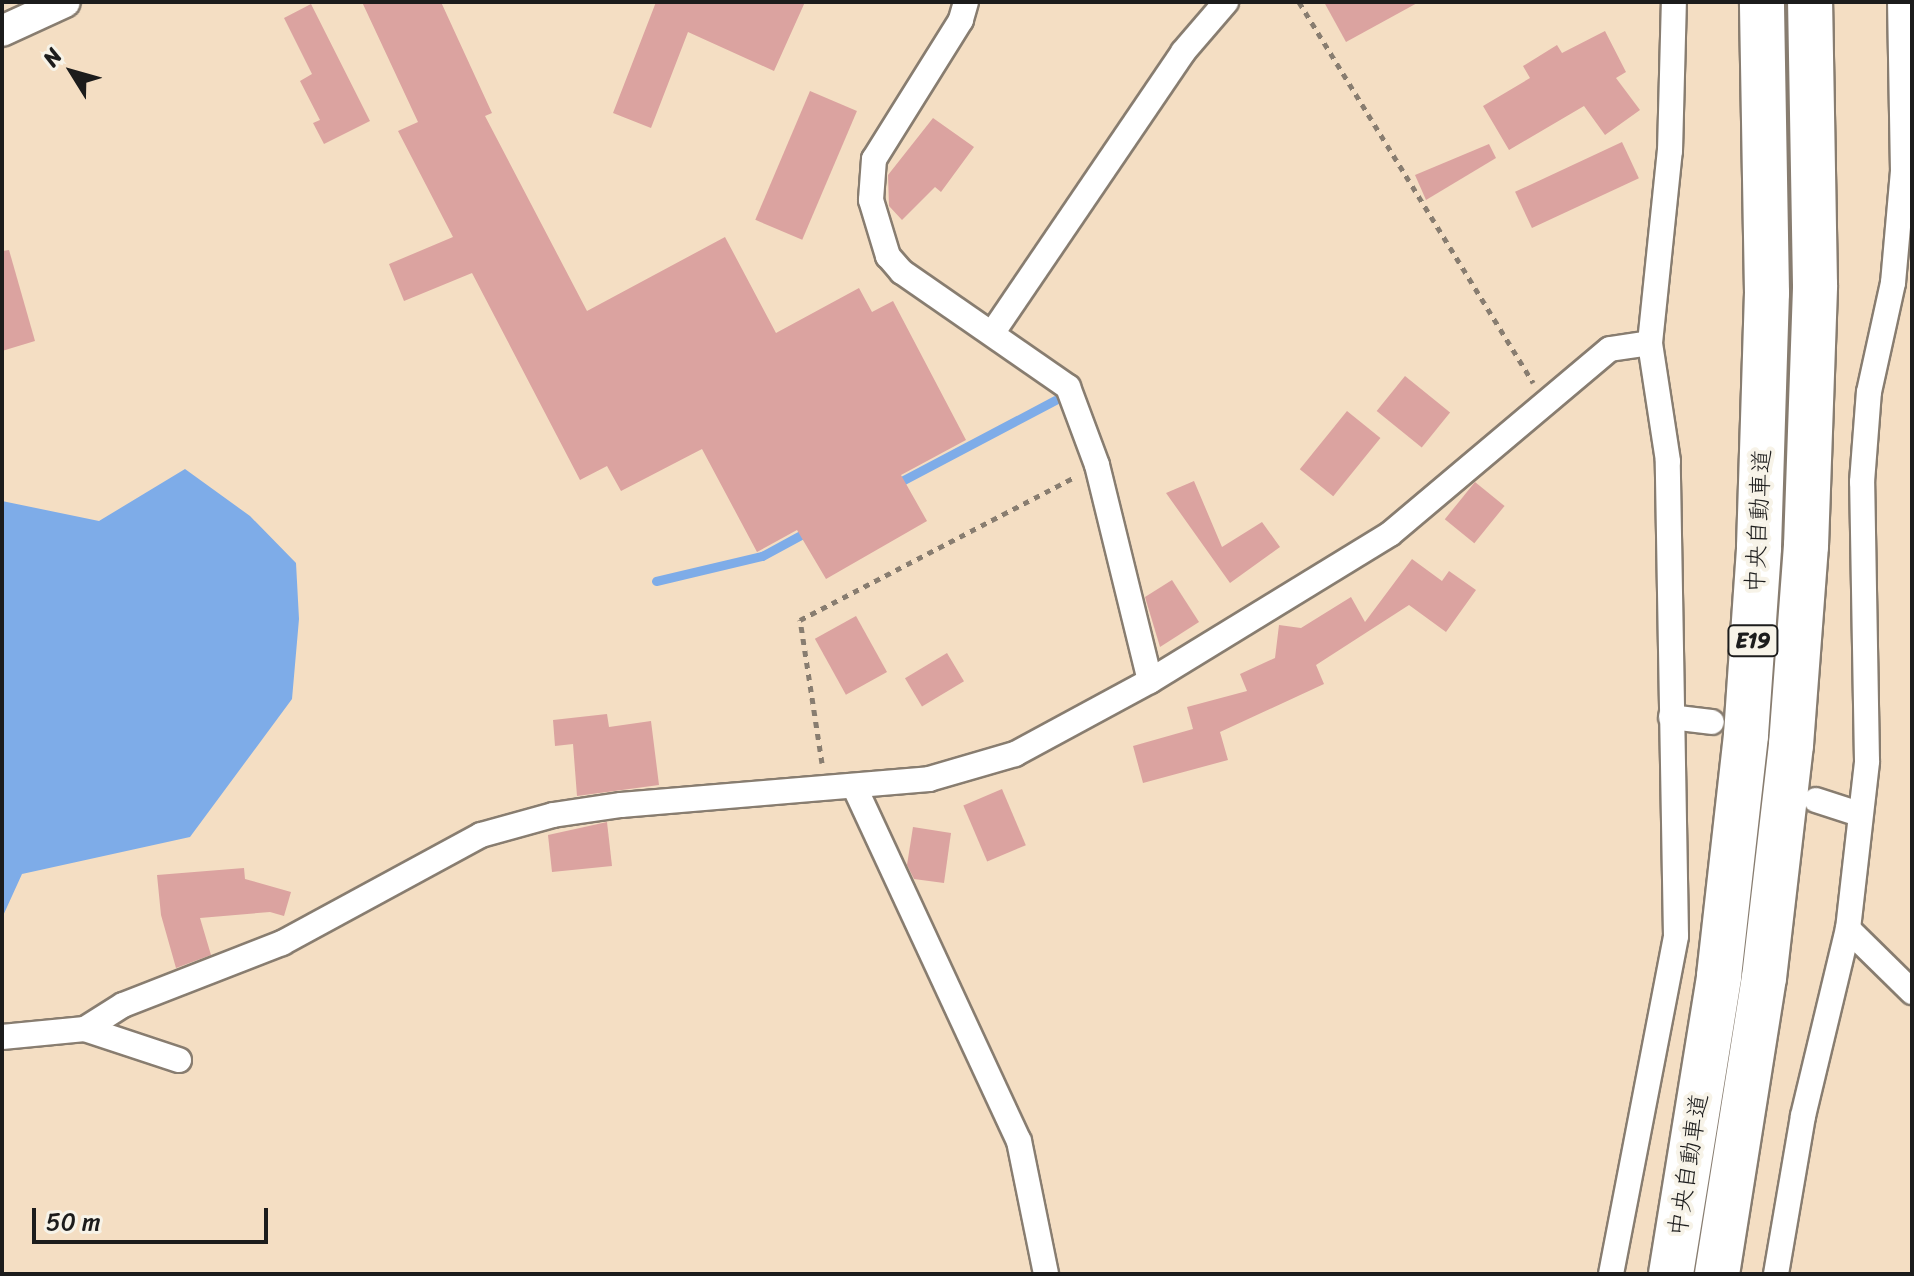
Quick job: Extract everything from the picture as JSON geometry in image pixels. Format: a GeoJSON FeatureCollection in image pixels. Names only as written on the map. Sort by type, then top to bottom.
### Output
{"type":"FeatureCollection","features":[{"type":"Feature","properties":{"kind":"highway","name":"中央自動車道"},"geometry":{"type":"LineString","coordinates":[[1671,1274],[1719,976],[1746,735],[1759,547],[1767,293],[1762,2]]}},
{"type":"Feature","properties":{"kind":"highway","name":"中央自動車道"},"geometry":{"type":"LineString","coordinates":[[1717,1274],[1764,978],[1791,745],[1805,561],[1815,285],[1810,2]]}},
{"type":"Feature","properties":{"kind":"street"},"geometry":{"type":"LineString","coordinates":[[2,31],[65,2]]}},
{"type":"Feature","properties":{"kind":"street"},"geometry":{"type":"LineString","coordinates":[[966,2],[961,20],[874,159],[871,200],[888,256],[902,272],[993,332],[1068,387],[1097,465],[1150,681]]}},
{"type":"Feature","properties":{"kind":"street"},"geometry":{"type":"LineString","coordinates":[[993,332],[1183,52],[1226,2]]}},
{"type":"Feature","properties":{"kind":"street"},"geometry":{"type":"LineString","coordinates":[[1611,1274],[1676,936],[1668,461],[1650,343],[1670,151],[1674,2]]}},
{"type":"Feature","properties":{"kind":"street"},"geometry":{"type":"LineString","coordinates":[[1776,1274],[1803,1116],[1848,929],[1867,761],[1862,482],[1869,392],[1893,283],[1903,172],[1900,2]]}},
{"type":"Feature","properties":{"kind":"street"},"geometry":{"type":"LineString","coordinates":[[85,1029],[123,1005],[282,943],[481,835],[553,815],[621,805],[855,788],[929,779],[1015,754],[1150,681],[1390,534],[1610,349],[1650,343]]}},
{"type":"Feature","properties":{"kind":"street"},"geometry":{"type":"LineString","coordinates":[[1671,717],[1712,722]]}},
{"type":"Feature","properties":{"kind":"street"},"geometry":{"type":"LineString","coordinates":[[855,788],[1019,1141],[1046,1274]]}},
{"type":"Feature","properties":{"kind":"street"},"geometry":{"type":"LineString","coordinates":[[1816,800],[1859,814]]}},
{"type":"Feature","properties":{"kind":"street"},"geometry":{"type":"LineString","coordinates":[[1848,929],[1912,992]]}},
{"type":"Feature","properties":{"kind":"street"},"geometry":{"type":"LineString","coordinates":[[2,1037],[85,1029],[179,1060]]}},
{"type":"Feature","properties":{"kind":"path"},"geometry":{"type":"LineString","coordinates":[[1299,2],[1546,404]]}},
{"type":"Feature","properties":{"kind":"path"},"geometry":{"type":"LineString","coordinates":[[826,790],[800,620],[1097,465]]}},
{"type":"Feature","properties":{"kind":"water"},"geometry":{"type":"Polygon","coordinates":[[[185,469],[250,516],[296,563],[299,619],[292,699],[190,837],[22,874],[2,918],[2,501],[99,521],[185,469]]]}},
{"type":"Feature","properties":{"kind":"building"},"geometry":{"type":"Polygon","coordinates":[[[362,2],[441,2],[492,113],[485,116],[587,311],[725,237],[776,333],[859,288],[872,312],[893,301],[966,440],[901,475],[927,521],[826,579],[797,530],[757,552],[702,449],[621,491],[607,466],[580,480],[472,273],[404,301],[389,264],[453,237],[398,131],[418,122],[362,2]]]}},
{"type":"Feature","properties":{"kind":"building"},"geometry":{"type":"Polygon","coordinates":[[[656,2],[805,2],[774,71],[688,32],[651,128],[613,113],[656,2]]]}},
{"type":"Feature","properties":{"kind":"building"},"geometry":{"type":"Polygon","coordinates":[[[1324,2],[1419,2],[1346,42],[1324,2]]]}},
{"type":"Feature","properties":{"kind":"building"},"geometry":{"type":"Polygon","coordinates":[[[311,4],[370,121],[324,144],[313,123],[320,120],[300,81],[312,74],[284,18],[311,4]]]}},
{"type":"Feature","properties":{"kind":"building"},"geometry":{"type":"Polygon","coordinates":[[[1605,31],[1626,72],[1616,78],[1640,110],[1605,135],[1584,106],[1509,150],[1483,106],[1530,78],[1523,66],[1557,45],[1562,53],[1605,31]]]}},
{"type":"Feature","properties":{"kind":"building"},"geometry":{"type":"Polygon","coordinates":[[[810,91],[857,111],[802,240],[755,220],[810,91]]]}},
{"type":"Feature","properties":{"kind":"building"},"geometry":{"type":"Polygon","coordinates":[[[933,118],[974,147],[941,192],[935,187],[902,220],[889,206],[888,175],[933,118]]]}},
{"type":"Feature","properties":{"kind":"building"},"geometry":{"type":"Polygon","coordinates":[[[1622,142],[1639,178],[1532,228],[1515,192],[1622,142]]]}},
{"type":"Feature","properties":{"kind":"building"},"geometry":{"type":"Polygon","coordinates":[[[1489,144],[1496,158],[1426,200],[1415,175],[1489,144]]]}},
{"type":"Feature","properties":{"kind":"building"},"geometry":{"type":"Polygon","coordinates":[[[9,250],[35,341],[2,351],[2,251],[9,250]]]}},
{"type":"Feature","properties":{"kind":"building"},"geometry":{"type":"Polygon","coordinates":[[[1405,376],[1450,413],[1422,447],[1377,411],[1405,376]]]}},
{"type":"Feature","properties":{"kind":"building"},"geometry":{"type":"Polygon","coordinates":[[[1347,411],[1380,438],[1333,496],[1300,469],[1347,411]]]}},
{"type":"Feature","properties":{"kind":"building"},"geometry":{"type":"Polygon","coordinates":[[[1194,481],[1222,547],[1262,522],[1280,547],[1230,583],[1166,493],[1194,481]]]}},
{"type":"Feature","properties":{"kind":"building"},"geometry":{"type":"Polygon","coordinates":[[[1475,482],[1505,506],[1474,543],[1445,519],[1475,482]]]}},
{"type":"Feature","properties":{"kind":"building"},"geometry":{"type":"Polygon","coordinates":[[[1412,559],[1442,581],[1449,571],[1476,590],[1446,632],[1409,605],[1316,665],[1324,684],[1220,732],[1228,760],[1143,783],[1133,746],[1193,729],[1187,707],[1247,691],[1240,674],[1275,658],[1279,625],[1301,628],[1351,597],[1365,622],[1412,559]]]}},
{"type":"Feature","properties":{"kind":"building"},"geometry":{"type":"Polygon","coordinates":[[[1172,580],[1199,622],[1160,647],[1145,597],[1172,580]]]}},
{"type":"Feature","properties":{"kind":"building"},"geometry":{"type":"Polygon","coordinates":[[[856,616],[887,672],[846,695],[815,639],[856,616]]]}},
{"type":"Feature","properties":{"kind":"building"},"geometry":{"type":"Polygon","coordinates":[[[947,653],[964,681],[922,707],[905,678],[947,653]]]}},
{"type":"Feature","properties":{"kind":"building"},"geometry":{"type":"Polygon","coordinates":[[[607,714],[609,727],[651,721],[659,785],[577,796],[573,744],[555,746],[553,720],[607,714]]]}},
{"type":"Feature","properties":{"kind":"building"},"geometry":{"type":"Polygon","coordinates":[[[1002,789],[1026,845],[987,862],[963,805],[1002,789]]]}},
{"type":"Feature","properties":{"kind":"building"},"geometry":{"type":"Polygon","coordinates":[[[607,822],[612,866],[552,872],[548,835],[607,822]]]}},
{"type":"Feature","properties":{"kind":"building"},"geometry":{"type":"Polygon","coordinates":[[[913,827],[951,833],[944,883],[914,879],[907,865],[913,827]]]}},
{"type":"Feature","properties":{"kind":"building"},"geometry":{"type":"Polygon","coordinates":[[[244,868],[245,879],[291,892],[284,916],[270,912],[200,918],[211,955],[176,968],[161,915],[157,875],[244,868]]]}},
{"type":"Feature","properties":{"kind":"waterway"},"geometry":{"type":"LineString","coordinates":[[896,484],[1055,400]]}},
{"type":"Feature","properties":{"kind":"waterway"},"geometry":{"type":"LineString","coordinates":[[656,581],[762,556],[808,531]]}}]}
